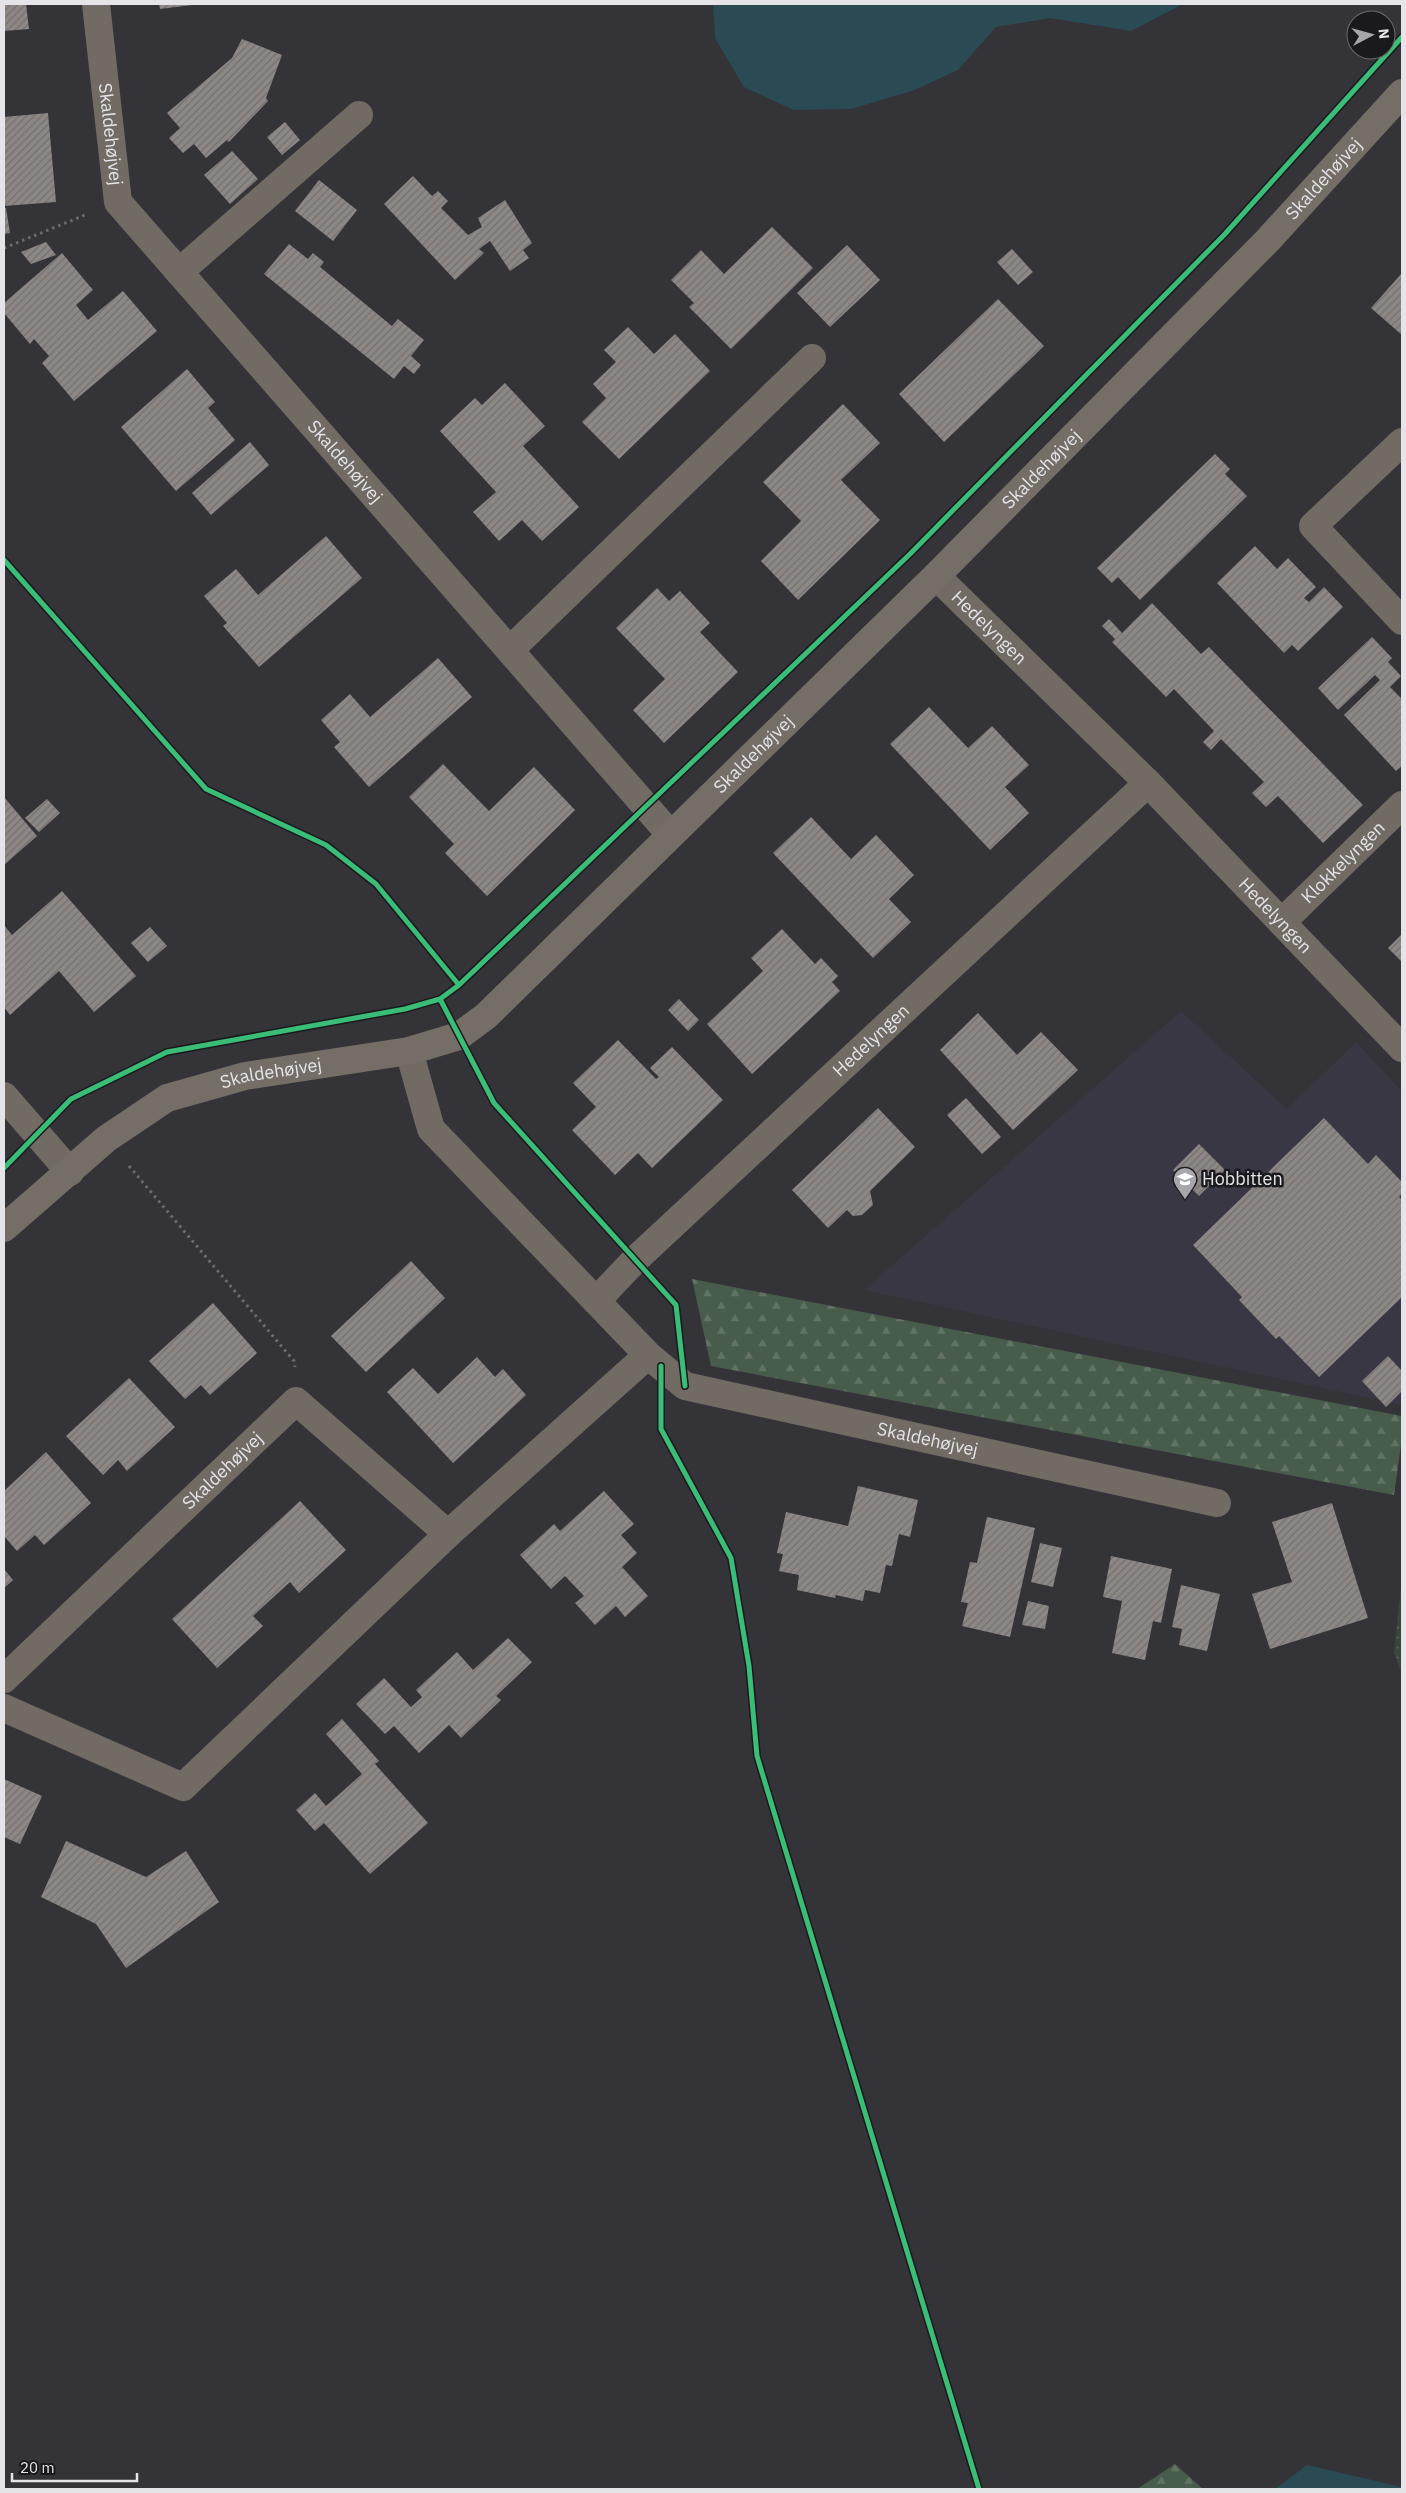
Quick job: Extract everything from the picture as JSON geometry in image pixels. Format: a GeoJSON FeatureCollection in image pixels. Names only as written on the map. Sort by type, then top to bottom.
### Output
{"type":"FeatureCollection","features":[{"type":"Feature","properties":{"kind":"street","name":"Skaldehøjvej"},"geometry":{"type":"LineString","coordinates":[[96,4],[118,202],[670,834]]}},
{"type":"Feature","properties":{"kind":"street","name":"Skaldehøjvej"},"geometry":{"type":"LineString","coordinates":[[4,1228],[106,1139],[167,1098],[246,1076],[409,1051],[459,1036],[486,1016],[936,576],[1268,240],[1402,93]]}},
{"type":"Feature","properties":{"kind":"street"},"geometry":{"type":"LineString","coordinates":[[179,272],[359,115]]}},
{"type":"Feature","properties":{"kind":"street"},"geometry":{"type":"LineString","coordinates":[[510,650],[812,358]]}},
{"type":"Feature","properties":{"kind":"street"},"geometry":{"type":"LineString","coordinates":[[1402,442],[1313,526],[1402,621]]}},
{"type":"Feature","properties":{"kind":"street","name":"Hedelyngen"},"geometry":{"type":"LineString","coordinates":[[936,576],[1148,782],[1283,921],[1402,1048]]}},
{"type":"Feature","properties":{"kind":"street","name":"Hedelyngen"},"geometry":{"type":"LineString","coordinates":[[596,1301],[636,1259],[1148,782]]}},
{"type":"Feature","properties":{"kind":"street","name":"Klokkelyngen"},"geometry":{"type":"LineString","coordinates":[[1283,921],[1402,805]]}},
{"type":"Feature","properties":{"kind":"street","name":"Skaldehøjvej"},"geometry":{"type":"LineString","coordinates":[[409,1051],[431,1128],[648,1355],[685,1386],[1217,1503]]}},
{"type":"Feature","properties":{"kind":"street"},"geometry":{"type":"LineString","coordinates":[[4,1096],[70,1172]]}},
{"type":"Feature","properties":{"kind":"street"},"geometry":{"type":"LineString","coordinates":[[4,1708],[183,1787],[448,1534],[648,1355]]}},
{"type":"Feature","properties":{"kind":"street","name":"Skaldehøjvej"},"geometry":{"type":"LineString","coordinates":[[4,1679],[296,1401]]}},
{"type":"Feature","properties":{"kind":"street"},"geometry":{"type":"LineString","coordinates":[[296,1401],[448,1534]]}},
{"type":"Feature","properties":{"kind":"path"},"geometry":{"type":"LineString","coordinates":[[4,248],[118,202]]}},
{"type":"Feature","properties":{"kind":"path"},"geometry":{"type":"LineString","coordinates":[[106,1139],[294,1361],[296,1401]]}},
{"type":"Feature","properties":{"kind":"shaded area"},"geometry":{"type":"Polygon","coordinates":[[[713,4],[1183,4],[1131,31],[1050,18],[996,27],[958,70],[912,91],[851,109],[794,110],[744,87],[715,38],[713,4]]]}},
{"type":"Feature","properties":{"kind":"shaded area","name":"Hobbitten"},"geometry":{"type":"Polygon","coordinates":[[[1181,1011],[1287,1109],[1356,1042],[1402,1091],[1402,1405],[864,1290],[1181,1011]]]}},
{"type":"Feature","properties":{"kind":"shaded area"},"geometry":{"type":"Polygon","coordinates":[[[1307,2465],[1402,2487],[1402,2489],[1275,2489],[1307,2465]]]}},
{"type":"Feature","properties":{"kind":"green space"},"geometry":{"type":"Polygon","coordinates":[[[692,1279],[1402,1416],[1402,1438],[1394,1495],[711,1366],[692,1279]]]}},
{"type":"Feature","properties":{"kind":"green space"},"geometry":{"type":"Polygon","coordinates":[[[1402,1577],[1402,1674],[1394,1653],[1402,1577]]]}},
{"type":"Feature","properties":{"kind":"green space"},"geometry":{"type":"Polygon","coordinates":[[[1175,2464],[1203,2489],[1137,2489],[1175,2464]]]}},
{"type":"Feature","properties":{"kind":"building"},"geometry":{"type":"Polygon","coordinates":[[[4,4],[26,4],[29,29],[4,31],[4,4]]]}},
{"type":"Feature","properties":{"kind":"building"},"geometry":{"type":"Polygon","coordinates":[[[159,4],[192,4],[192,5],[160,9],[159,4]]]}},
{"type":"Feature","properties":{"kind":"building"},"geometry":{"type":"Polygon","coordinates":[[[242,39],[282,55],[266,98],[268,101],[229,142],[227,140],[206,158],[194,144],[183,153],[169,138],[180,128],[167,113],[232,58],[242,39]]]}},
{"type":"Feature","properties":{"kind":"building"},"geometry":{"type":"Polygon","coordinates":[[[48,113],[56,202],[4,206],[4,117],[48,113]]]}},
{"type":"Feature","properties":{"kind":"building"},"geometry":{"type":"Polygon","coordinates":[[[285,122],[300,140],[282,155],[267,137],[285,122]]]}},
{"type":"Feature","properties":{"kind":"building"},"geometry":{"type":"Polygon","coordinates":[[[232,151],[258,179],[230,204],[204,175],[232,151]]]}},
{"type":"Feature","properties":{"kind":"building"},"geometry":{"type":"Polygon","coordinates":[[[413,176],[432,196],[438,191],[448,201],[441,208],[468,235],[482,227],[478,218],[505,200],[532,243],[523,250],[529,258],[510,271],[490,241],[479,249],[484,253],[455,280],[384,204],[413,176]]]}},
{"type":"Feature","properties":{"kind":"building"},"geometry":{"type":"Polygon","coordinates":[[[319,180],[357,210],[333,241],[295,211],[319,180]]]}},
{"type":"Feature","properties":{"kind":"building"},"geometry":{"type":"Polygon","coordinates":[[[4,208],[6,208],[10,233],[4,234],[4,208]]]}},
{"type":"Feature","properties":{"kind":"building"},"geometry":{"type":"Polygon","coordinates":[[[772,227],[813,268],[731,349],[689,307],[694,303],[671,280],[701,250],[724,274],[772,227]]]}},
{"type":"Feature","properties":{"kind":"building"},"geometry":{"type":"Polygon","coordinates":[[[46,242],[56,255],[31,264],[21,252],[46,242]]]}},
{"type":"Feature","properties":{"kind":"building"},"geometry":{"type":"Polygon","coordinates":[[[289,244],[308,259],[313,253],[324,262],[320,267],[392,326],[398,319],[424,340],[411,356],[421,365],[414,374],[404,366],[394,379],[264,274],[289,244]]]}},
{"type":"Feature","properties":{"kind":"building"},"geometry":{"type":"Polygon","coordinates":[[[847,245],[880,280],[830,327],[797,293],[847,245]]]}},
{"type":"Feature","properties":{"kind":"building"},"geometry":{"type":"Polygon","coordinates":[[[1012,249],[1033,272],[1018,285],[997,262],[1012,249]]]}},
{"type":"Feature","properties":{"kind":"building"},"geometry":{"type":"Polygon","coordinates":[[[62,253],[93,290],[76,305],[88,320],[123,291],[157,331],[74,401],[42,363],[49,356],[34,339],[30,344],[4,313],[4,303],[62,253]]]}},
{"type":"Feature","properties":{"kind":"building"},"geometry":{"type":"Polygon","coordinates":[[[1402,273],[1402,335],[1371,308],[1402,273]]]}},
{"type":"Feature","properties":{"kind":"building"},"geometry":{"type":"Polygon","coordinates":[[[998,299],[1044,346],[944,442],[899,394],[998,299]]]}},
{"type":"Feature","properties":{"kind":"building"},"geometry":{"type":"Polygon","coordinates":[[[628,327],[654,354],[675,334],[710,371],[619,459],[582,422],[606,398],[593,384],[616,362],[604,350],[628,327]]]}},
{"type":"Feature","properties":{"kind":"building"},"geometry":{"type":"Polygon","coordinates":[[[187,369],[215,402],[208,408],[235,440],[176,491],[121,427],[187,369]]]}},
{"type":"Feature","properties":{"kind":"building"},"geometry":{"type":"Polygon","coordinates":[[[505,383],[545,426],[523,446],[579,507],[542,541],[522,520],[499,541],[473,512],[496,492],[440,431],[475,398],[482,405],[505,383]]]}},
{"type":"Feature","properties":{"kind":"building"},"geometry":{"type":"Polygon","coordinates":[[[843,404],[880,443],[841,480],[880,520],[798,600],[761,561],[801,521],[763,482],[843,404]]]}},
{"type":"Feature","properties":{"kind":"building"},"geometry":{"type":"Polygon","coordinates":[[[250,442],[269,465],[211,515],[192,493],[250,442]]]}},
{"type":"Feature","properties":{"kind":"building"},"geometry":{"type":"Polygon","coordinates":[[[1215,454],[1230,469],[1225,474],[1247,496],[1140,600],[1118,577],[1112,583],[1097,568],[1215,454]]]}},
{"type":"Feature","properties":{"kind":"building"},"geometry":{"type":"Polygon","coordinates":[[[326,536],[362,578],[259,667],[223,626],[227,623],[204,596],[236,569],[258,595],[326,536]]]}},
{"type":"Feature","properties":{"kind":"building"},"geometry":{"type":"Polygon","coordinates":[[[1255,546],[1277,569],[1288,558],[1316,587],[1304,598],[1309,602],[1324,587],[1343,607],[1298,651],[1292,645],[1284,653],[1217,583],[1255,546]]]}},
{"type":"Feature","properties":{"kind":"building"},"geometry":{"type":"Polygon","coordinates":[[[657,588],[669,601],[680,591],[710,623],[700,632],[738,672],[664,743],[633,710],[665,679],[616,628],[657,588]]]}},
{"type":"Feature","properties":{"kind":"building"},"geometry":{"type":"Polygon","coordinates":[[[1152,603],[1201,654],[1209,647],[1363,805],[1323,843],[1278,796],[1266,807],[1252,793],[1264,782],[1221,739],[1211,750],[1203,742],[1214,731],[1174,689],[1166,697],[1112,642],[1115,639],[1102,626],[1109,619],[1122,633],[1152,603]]]}},
{"type":"Feature","properties":{"kind":"building"},"geometry":{"type":"Polygon","coordinates":[[[1372,637],[1392,658],[1388,662],[1401,676],[1390,687],[1402,699],[1402,766],[1396,771],[1344,715],[1380,680],[1375,675],[1338,710],[1318,688],[1372,637]]]}},
{"type":"Feature","properties":{"kind":"building"},"geometry":{"type":"Polygon","coordinates":[[[438,658],[472,697],[369,787],[334,747],[340,742],[321,720],[350,694],[370,717],[438,658]]]}},
{"type":"Feature","properties":{"kind":"building"},"geometry":{"type":"Polygon","coordinates":[[[929,707],[968,748],[992,726],[1029,765],[1005,787],[1029,813],[990,850],[890,744],[929,707]]]}},
{"type":"Feature","properties":{"kind":"building"},"geometry":{"type":"Polygon","coordinates":[[[443,764],[489,811],[534,767],[575,810],[487,896],[445,853],[454,844],[409,797],[443,764]]]}},
{"type":"Feature","properties":{"kind":"building"},"geometry":{"type":"Polygon","coordinates":[[[4,797],[37,836],[4,865],[4,797]]]}},
{"type":"Feature","properties":{"kind":"building"},"geometry":{"type":"Polygon","coordinates":[[[47,799],[60,813],[39,832],[25,818],[47,799]]]}},
{"type":"Feature","properties":{"kind":"building"},"geometry":{"type":"Polygon","coordinates":[[[811,817],[851,859],[876,835],[914,875],[889,899],[911,922],[873,958],[773,853],[811,817]]]}},
{"type":"Feature","properties":{"kind":"building"},"geometry":{"type":"Polygon","coordinates":[[[62,891],[136,976],[94,1012],[59,971],[10,1015],[4,1007],[4,925],[12,935],[62,891]]]}},
{"type":"Feature","properties":{"kind":"building"},"geometry":{"type":"Polygon","coordinates":[[[150,927],[167,946],[148,962],[131,943],[150,927]]]}},
{"type":"Feature","properties":{"kind":"building"},"geometry":{"type":"Polygon","coordinates":[[[782,929],[815,964],[821,958],[838,976],[832,982],[840,991],[752,1074],[707,1024],[763,971],[751,958],[782,929]]]}},
{"type":"Feature","properties":{"kind":"building"},"geometry":{"type":"Polygon","coordinates":[[[1402,934],[1402,962],[1388,948],[1402,934]]]}},
{"type":"Feature","properties":{"kind":"building"},"geometry":{"type":"Polygon","coordinates":[[[679,999],[699,1020],[688,1031],[668,1010],[679,999]]]}},
{"type":"Feature","properties":{"kind":"building"},"geometry":{"type":"Polygon","coordinates":[[[978,1013],[1017,1055],[1041,1032],[1078,1070],[1013,1130],[940,1050],[978,1013]]]}},
{"type":"Feature","properties":{"kind":"building"},"geometry":{"type":"Polygon","coordinates":[[[618,1040],[656,1079],[659,1077],[650,1068],[672,1047],[723,1100],[652,1168],[638,1153],[615,1175],[572,1130],[596,1107],[573,1083],[618,1040]]]}},
{"type":"Feature","properties":{"kind":"building"},"geometry":{"type":"Polygon","coordinates":[[[966,1098],[1001,1137],[982,1154],[947,1115],[966,1098]]]}},
{"type":"Feature","properties":{"kind":"building"},"geometry":{"type":"Polygon","coordinates":[[[878,1108],[915,1147],[870,1191],[873,1205],[862,1215],[853,1216],[847,1210],[828,1228],[792,1190],[878,1108]]]}},
{"type":"Feature","properties":{"kind":"building"},"geometry":{"type":"Polygon","coordinates":[[[1324,1118],[1368,1164],[1376,1155],[1402,1182],[1402,1194],[1399,1197],[1402,1200],[1402,1297],[1319,1377],[1279,1336],[1276,1339],[1239,1300],[1242,1297],[1193,1245],[1324,1118]]]}},
{"type":"Feature","properties":{"kind":"building"},"geometry":{"type":"Polygon","coordinates":[[[1199,1144],[1225,1170],[1199,1196],[1173,1170],[1199,1144]]]}},
{"type":"Feature","properties":{"kind":"building"},"geometry":{"type":"Polygon","coordinates":[[[411,1261],[445,1298],[366,1372],[331,1336],[411,1261]]]}},
{"type":"Feature","properties":{"kind":"building"},"geometry":{"type":"Polygon","coordinates":[[[213,1303],[257,1353],[210,1395],[201,1385],[185,1399],[149,1361],[213,1303]]]}},
{"type":"Feature","properties":{"kind":"building"},"geometry":{"type":"Polygon","coordinates":[[[1388,1356],[1402,1371],[1402,1391],[1386,1407],[1362,1381],[1388,1356]]]}},
{"type":"Feature","properties":{"kind":"building"},"geometry":{"type":"Polygon","coordinates":[[[477,1357],[495,1377],[503,1369],[526,1395],[453,1463],[387,1392],[413,1368],[438,1394],[477,1357]]]}},
{"type":"Feature","properties":{"kind":"building"},"geometry":{"type":"Polygon","coordinates":[[[129,1378],[175,1427],[127,1471],[118,1460],[103,1475],[66,1436],[129,1378]]]}},
{"type":"Feature","properties":{"kind":"building"},"geometry":{"type":"Polygon","coordinates":[[[46,1452],[91,1503],[44,1545],[35,1535],[17,1551],[4,1536],[4,1491],[46,1452]]]}},
{"type":"Feature","properties":{"kind":"building"},"geometry":{"type":"Polygon","coordinates":[[[858,1486],[918,1500],[910,1537],[899,1534],[892,1566],[886,1565],[880,1593],[865,1590],[863,1601],[836,1595],[835,1598],[797,1590],[799,1575],[779,1571],[783,1554],[777,1553],[786,1512],[848,1526],[858,1486]]]}},
{"type":"Feature","properties":{"kind":"building"},"geometry":{"type":"Polygon","coordinates":[[[604,1491],[634,1524],[621,1535],[637,1553],[622,1567],[648,1596],[625,1617],[616,1606],[595,1625],[575,1603],[584,1596],[565,1576],[551,1589],[520,1555],[554,1524],[560,1531],[604,1491]]]}},
{"type":"Feature","properties":{"kind":"building"},"geometry":{"type":"Polygon","coordinates":[[[300,1501],[346,1550],[299,1593],[290,1582],[253,1616],[263,1626],[217,1668],[172,1619],[300,1501]]]}},
{"type":"Feature","properties":{"kind":"building"},"geometry":{"type":"Polygon","coordinates":[[[1332,1503],[1368,1618],[1270,1649],[1252,1594],[1292,1582],[1272,1522],[1332,1503]]]}},
{"type":"Feature","properties":{"kind":"building"},"geometry":{"type":"Polygon","coordinates":[[[987,1517],[1035,1528],[1010,1637],[962,1626],[968,1603],[961,1602],[970,1562],[977,1563],[987,1517]]]}},
{"type":"Feature","properties":{"kind":"building"},"geometry":{"type":"Polygon","coordinates":[[[1040,1543],[1062,1548],[1053,1587],[1031,1582],[1040,1543]]]}},
{"type":"Feature","properties":{"kind":"building"},"geometry":{"type":"Polygon","coordinates":[[[1111,1556],[1172,1569],[1161,1623],[1153,1621],[1145,1660],[1112,1653],[1122,1601],[1103,1597],[1111,1556]]]}},
{"type":"Feature","properties":{"kind":"building"},"geometry":{"type":"Polygon","coordinates":[[[4,1569],[13,1580],[4,1588],[4,1569]]]}},
{"type":"Feature","properties":{"kind":"building"},"geometry":{"type":"Polygon","coordinates":[[[1181,1585],[1220,1594],[1207,1651],[1179,1645],[1182,1629],[1172,1627],[1181,1585]]]}},
{"type":"Feature","properties":{"kind":"building"},"geometry":{"type":"Polygon","coordinates":[[[1028,1601],[1049,1606],[1045,1629],[1022,1625],[1028,1601]]]}},
{"type":"Feature","properties":{"kind":"building"},"geometry":{"type":"Polygon","coordinates":[[[508,1638],[532,1662],[496,1696],[501,1700],[461,1738],[449,1725],[419,1753],[394,1726],[385,1734],[356,1704],[384,1678],[411,1707],[422,1697],[416,1690],[457,1652],[473,1670],[508,1638]]]}},
{"type":"Feature","properties":{"kind":"building"},"geometry":{"type":"Polygon","coordinates":[[[342,1719],[379,1761],[375,1764],[428,1823],[370,1874],[324,1823],[315,1831],[296,1810],[315,1793],[326,1806],[362,1774],[326,1734],[342,1719]]]}},
{"type":"Feature","properties":{"kind":"building"},"geometry":{"type":"Polygon","coordinates":[[[4,1779],[42,1796],[20,1844],[4,1837],[4,1779]]]}},
{"type":"Feature","properties":{"kind":"building"},"geometry":{"type":"Polygon","coordinates":[[[66,1841],[146,1877],[186,1851],[219,1902],[126,1968],[96,1924],[41,1897],[66,1841]]]}},
{"type":"Feature","properties":{"kind":"cycle path"},"geometry":{"type":"LineString","coordinates":[[4,1168],[71,1099],[167,1052],[405,1009],[440,999],[459,985],[910,554],[1224,235],[1402,37]]}},
{"type":"Feature","properties":{"kind":"cycle path"},"geometry":{"type":"LineString","coordinates":[[4,560],[206,789],[326,845],[376,884],[459,985]]}},
{"type":"Feature","properties":{"kind":"cycle path"},"geometry":{"type":"LineString","coordinates":[[440,999],[494,1103],[676,1305],[685,1386]]}},
{"type":"Feature","properties":{"kind":"cycle path"},"geometry":{"type":"LineString","coordinates":[[661,1366],[661,1429],[731,1558],[749,1666],[757,1756],[979,2489]]}},
{"type":"Feature","properties":{"kind":"place","name":"Hobbitten"},"geometry":{"type":"Point","coordinates":[1185,1200]}}]}
